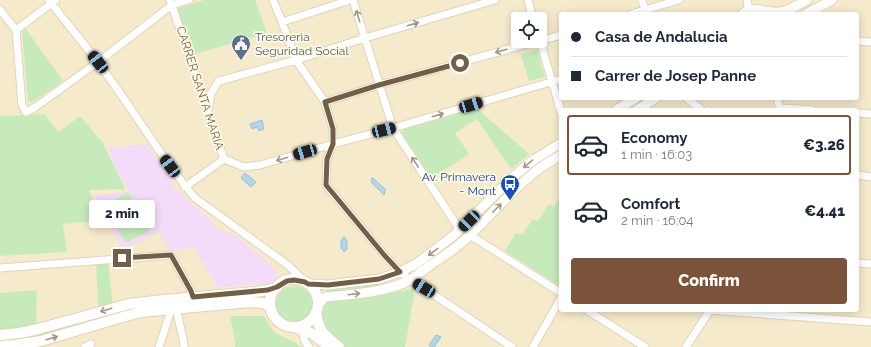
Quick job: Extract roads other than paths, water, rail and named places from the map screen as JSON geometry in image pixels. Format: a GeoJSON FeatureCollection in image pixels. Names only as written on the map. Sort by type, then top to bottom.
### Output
{"type":"FeatureCollection","features":[{"type":"Feature","properties":{"kind":"main road"},"geometry":{"type":"LineString","coordinates":[[0,335],[38,329],[129,304],[268,290],[287,281],[294,280],[307,283],[316,293],[320,328],[322,332],[339,347]]}},
{"type":"Feature","properties":{"kind":"main road"},"geometry":{"type":"LineString","coordinates":[[277,287],[271,296],[270,307],[275,317],[287,326],[299,328],[311,333],[330,347]]}},
{"type":"Feature","properties":{"kind":"main road"},"geometry":{"type":"LineString","coordinates":[[173,310],[181,303],[197,297]]}},
{"type":"Feature","properties":{"kind":"main road"},"geometry":{"type":"LineString","coordinates":[[0,346],[41,341],[142,312],[251,302],[263,303],[270,307]]}},
{"type":"Feature","properties":{"kind":"main road"},"geometry":{"type":"LineString","coordinates":[[129,304],[167,304],[173,310]]}},
{"type":"Feature","properties":{"kind":"main road"},"geometry":{"type":"LineString","coordinates":[[299,328],[312,319],[317,308]]}},
{"type":"Feature","properties":{"kind":"street"},"geometry":{"type":"LineString","coordinates":[[0,10],[16,30],[22,105],[26,112],[34,108],[98,62],[171,3],[189,0]]}},
{"type":"Feature","properties":{"kind":"street"},"geometry":{"type":"LineString","coordinates":[[273,0],[296,60],[325,102],[333,129],[333,144],[327,159],[326,185],[400,272],[512,347]]}},
{"type":"Feature","properties":{"kind":"street"},"geometry":{"type":"LineString","coordinates":[[282,22],[350,0]]}},
{"type":"Feature","properties":{"kind":"street"},"geometry":{"type":"LineString","coordinates":[[354,0],[393,128],[460,230]]}},
{"type":"Feature","properties":{"kind":"street"},"geometry":{"type":"LineString","coordinates":[[207,112],[211,92],[219,82],[495,0]]}},
{"type":"Feature","properties":{"kind":"street"},"geometry":{"type":"LineString","coordinates":[[528,0],[531,12]]}},
{"type":"Feature","properties":{"kind":"street"},"geometry":{"type":"LineString","coordinates":[[642,0],[646,12],[679,0]]}},
{"type":"Feature","properties":{"kind":"street"},"geometry":{"type":"LineString","coordinates":[[744,12],[748,5],[747,0]]}},
{"type":"Feature","properties":{"kind":"street"},"geometry":{"type":"LineString","coordinates":[[784,12],[807,0]]}},
{"type":"Feature","properties":{"kind":"street"},"geometry":{"type":"LineString","coordinates":[[810,12],[832,0]]}},
{"type":"Feature","properties":{"kind":"street"},"geometry":{"type":"LineString","coordinates":[[16,30],[52,1],[98,62],[185,187],[195,198],[289,266],[307,283],[328,285],[379,279],[400,272],[416,264],[460,230],[512,178],[535,159],[559,144]]}},
{"type":"Feature","properties":{"kind":"street","name":"CARRER SANTA MARIA"},"geometry":{"type":"LineString","coordinates":[[171,3],[224,159],[244,167],[260,165],[559,79]]}},
{"type":"Feature","properties":{"kind":"street"},"geometry":{"type":"LineString","coordinates":[[744,12],[753,9],[760,9],[767,12]]}},
{"type":"Feature","properties":{"kind":"street"},"geometry":{"type":"LineString","coordinates":[[547,39],[559,36]]}},
{"type":"Feature","properties":{"kind":"street"},"geometry":{"type":"LineString","coordinates":[[859,41],[871,42]]}},
{"type":"Feature","properties":{"kind":"street"},"geometry":{"type":"LineString","coordinates":[[325,102],[379,85],[514,48]]}},
{"type":"Feature","properties":{"kind":"street"},"geometry":{"type":"LineString","coordinates":[[541,48],[560,108]]}},
{"type":"Feature","properties":{"kind":"street"},"geometry":{"type":"LineString","coordinates":[[619,108],[633,100]]}},
{"type":"Feature","properties":{"kind":"street"},"geometry":{"type":"LineString","coordinates":[[640,108],[653,100]]}},
{"type":"Feature","properties":{"kind":"street"},"geometry":{"type":"LineString","coordinates":[[689,100],[699,108]]}},
{"type":"Feature","properties":{"kind":"street"},"geometry":{"type":"LineString","coordinates":[[859,113],[871,114]]}},
{"type":"Feature","properties":{"kind":"street"},"geometry":{"type":"LineString","coordinates":[[317,308],[326,297],[381,290],[410,280],[470,235],[519,186],[541,167],[559,156]]}},
{"type":"Feature","properties":{"kind":"street"},"geometry":{"type":"LineString","coordinates":[[185,187],[224,159]]}},
{"type":"Feature","properties":{"kind":"street"},"geometry":{"type":"LineString","coordinates":[[859,176],[871,177]]}},
{"type":"Feature","properties":{"kind":"street"},"geometry":{"type":"LineString","coordinates":[[470,235],[559,292]]}},
{"type":"Feature","properties":{"kind":"street"},"geometry":{"type":"LineString","coordinates":[[0,268],[171,255],[191,291],[197,297]]}},
{"type":"Feature","properties":{"kind":"street"},"geometry":{"type":"LineString","coordinates":[[859,263],[871,264]]}},
{"type":"Feature","properties":{"kind":"street"},"geometry":{"type":"LineString","coordinates":[[533,347],[559,302]]}},
{"type":"Feature","properties":{"kind":"street"},"geometry":{"type":"LineString","coordinates":[[159,347],[173,310]]}},
{"type":"Feature","properties":{"kind":"street"},"geometry":{"type":"LineString","coordinates":[[173,310],[183,339],[184,347]]}},
{"type":"Feature","properties":{"kind":"street"},"geometry":{"type":"LineString","coordinates":[[590,312],[645,347]]}},
{"type":"Feature","properties":{"kind":"street"},"geometry":{"type":"LineString","coordinates":[[686,347],[709,312]]}},
{"type":"Feature","properties":{"kind":"street"},"geometry":{"type":"LineString","coordinates":[[737,312],[871,322]]}},
{"type":"Feature","properties":{"kind":"street"},"geometry":{"type":"LineString","coordinates":[[299,328],[309,347]]}},
{"type":"Feature","properties":{"kind":"water"},"geometry":{"type":"Polygon","coordinates":[[[262,120],[264,129],[259,131],[257,127],[252,129],[250,124],[262,120]]]}},
{"type":"Feature","properties":{"kind":"water"},"geometry":{"type":"Polygon","coordinates":[[[245,173],[256,182],[251,187],[241,178],[245,173]]]}},
{"type":"Feature","properties":{"kind":"water"},"geometry":{"type":"Polygon","coordinates":[[[373,178],[386,190],[384,195],[371,182],[373,181],[371,179],[373,178]]]}},
{"type":"Feature","properties":{"kind":"water"},"geometry":{"type":"Polygon","coordinates":[[[344,237],[347,241],[347,249],[344,252],[341,248],[341,241],[344,237]]]}},
{"type":"Feature","properties":{"kind":"water"},"geometry":{"type":"Polygon","coordinates":[[[436,335],[441,337],[434,347],[432,347],[429,345],[436,335]]]}},
{"type":"Feature","properties":{"kind":"place","name":"Tresoreria Seguridad Social"},"geometry":{"type":"Point","coordinates":[241,61]}},
{"type":"Feature","properties":{"kind":"place","name":"Av. Primavera - Mont"},"geometry":{"type":"Point","coordinates":[510,201]}}]}
